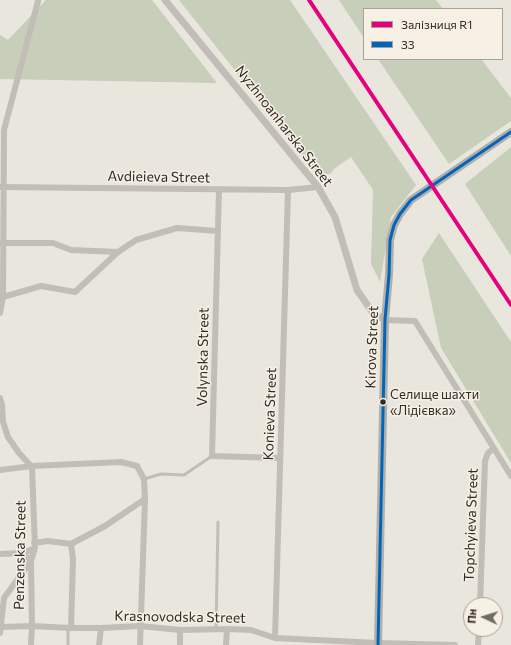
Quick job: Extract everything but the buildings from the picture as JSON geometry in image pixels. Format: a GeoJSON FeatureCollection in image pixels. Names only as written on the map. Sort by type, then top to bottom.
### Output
{"type":"FeatureCollection","features":[{"type":"Feature","properties":{"kind":"main road","name":"Kirova Street"},"geometry":{"type":"LineString","coordinates":[[378,644],[385,320],[390,240],[394,225],[400,214],[411,200],[511,132]]}},
{"type":"Feature","properties":{"kind":"street"},"geometry":{"type":"LineString","coordinates":[[0,313],[2,297],[2,187],[4,130],[37,0]]}},
{"type":"Feature","properties":{"kind":"street","name":"Nyzhnoanharska Street"},"geometry":{"type":"LineString","coordinates":[[165,0],[318,187],[335,217],[357,290],[374,313],[385,320]]}},
{"type":"Feature","properties":{"kind":"street","name":"Avdieieva Street"},"geometry":{"type":"LineString","coordinates":[[2,187],[288,190],[318,187]]}},
{"type":"Feature","properties":{"kind":"street","name":"Volynska Street"},"geometry":{"type":"LineString","coordinates":[[212,456],[220,189]]}},
{"type":"Feature","properties":{"kind":"street","name":"Konieva Street"},"geometry":{"type":"LineString","coordinates":[[275,638],[288,190]]}},
{"type":"Feature","properties":{"kind":"street"},"geometry":{"type":"LineString","coordinates":[[2,297],[41,286],[75,292],[118,252],[136,240],[177,228],[218,231]]}},
{"type":"Feature","properties":{"kind":"street"},"geometry":{"type":"LineString","coordinates":[[2,244],[53,243],[71,250],[118,252]]}},
{"type":"Feature","properties":{"kind":"street"},"geometry":{"type":"LineString","coordinates":[[385,320],[415,321],[511,476]]}},
{"type":"Feature","properties":{"kind":"street"},"geometry":{"type":"LineString","coordinates":[[0,398],[3,422],[8,437],[18,453],[32,466]]}},
{"type":"Feature","properties":{"kind":"street","name":"Topchyieva Street"},"geometry":{"type":"LineString","coordinates":[[480,597],[485,461],[488,454],[493,449]]}},
{"type":"Feature","properties":{"kind":"street"},"geometry":{"type":"LineString","coordinates":[[212,456],[280,458]]}},
{"type":"Feature","properties":{"kind":"street"},"geometry":{"type":"LineString","coordinates":[[0,470],[32,466],[121,462],[137,466],[144,479],[145,499],[140,645]]}},
{"type":"Feature","properties":{"kind":"street","name":"Penzenska Street"},"geometry":{"type":"LineString","coordinates":[[31,645],[31,561],[34,546],[32,466]]}},
{"type":"Feature","properties":{"kind":"street"},"geometry":{"type":"LineString","coordinates":[[0,554],[23,553],[34,546],[48,541],[72,544],[105,526],[145,499]]}},
{"type":"Feature","properties":{"kind":"street"},"geometry":{"type":"LineString","coordinates":[[69,628],[73,559],[72,544]]}},
{"type":"Feature","properties":{"kind":"street"},"geometry":{"type":"LineString","coordinates":[[0,633],[4,598],[31,561],[23,553]]}},
{"type":"Feature","properties":{"kind":"street","name":"Krasnovodska Street"},"geometry":{"type":"LineString","coordinates":[[0,627],[32,626],[100,628],[140,626],[180,630],[251,630],[275,638],[378,644],[455,645]]}},
{"type":"Feature","properties":{"kind":"street"},"geometry":{"type":"LineString","coordinates":[[99,645],[100,628]]}},
{"type":"Feature","properties":{"kind":"street"},"geometry":{"type":"LineString","coordinates":[[180,630],[180,645]]}},
{"type":"Feature","properties":{"kind":"street"},"geometry":{"type":"LineString","coordinates":[[226,645],[227,630]]}},
{"type":"Feature","properties":{"kind":"lane"},"geometry":{"type":"LineString","coordinates":[[144,479],[161,474],[184,475],[212,456]]}},
{"type":"Feature","properties":{"kind":"lane"},"geometry":{"type":"LineString","coordinates":[[216,630],[218,522]]}},
{"type":"Feature","properties":{"kind":"lane"},"geometry":{"type":"LineString","coordinates":[[68,645],[69,628]]}},
{"type":"Feature","properties":{"kind":"green space"},"geometry":{"type":"Polygon","coordinates":[[[46,0],[152,0],[217,83],[0,79],[0,35],[8,40],[46,0]]]}},
{"type":"Feature","properties":{"kind":"green space"},"geometry":{"type":"Polygon","coordinates":[[[179,0],[290,0],[416,185],[391,217],[380,282],[371,264],[373,190],[351,157],[334,169],[330,174],[318,175],[179,0]]]}},
{"type":"Feature","properties":{"kind":"green space"},"geometry":{"type":"Polygon","coordinates":[[[339,0],[436,0],[442,8],[363,8],[363,36],[339,0]]]}},
{"type":"Feature","properties":{"kind":"green space"},"geometry":{"type":"Polygon","coordinates":[[[379,60],[482,60],[511,98],[511,121],[449,164],[379,60]]]}},
{"type":"Feature","properties":{"kind":"green space"},"geometry":{"type":"Polygon","coordinates":[[[511,147],[511,256],[465,184],[511,147]]]}},
{"type":"Feature","properties":{"kind":"green space"},"geometry":{"type":"Polygon","coordinates":[[[439,233],[511,342],[511,463],[441,348],[422,259],[439,233]]]}},
{"type":"Feature","properties":{"kind":"rail line","name":"R1"},"geometry":{"type":"LineString","coordinates":[[309,0],[511,305]]}},
{"type":"Feature","properties":{"kind":"transit line","name":"33"},"geometry":{"type":"LineString","coordinates":[[378,645],[385,320],[390,240],[394,225],[400,214],[411,200],[511,132]]}},
{"type":"Feature","properties":{"kind":"place","name":"Селище шахти «Лідієвка»"},"geometry":{"type":"Point","coordinates":[383,402]}}]}
